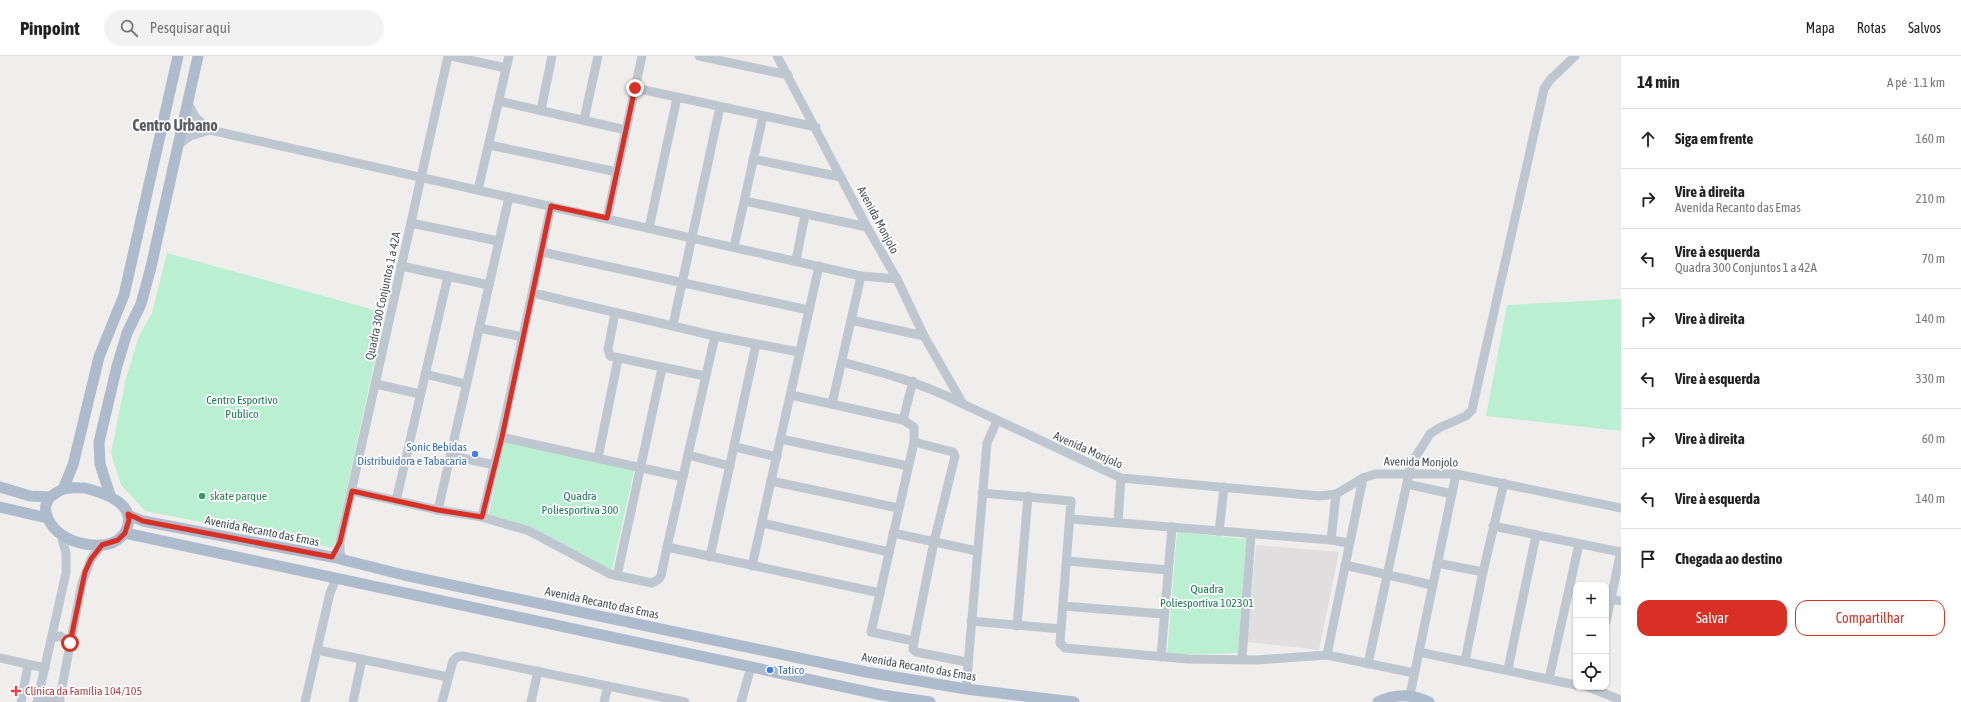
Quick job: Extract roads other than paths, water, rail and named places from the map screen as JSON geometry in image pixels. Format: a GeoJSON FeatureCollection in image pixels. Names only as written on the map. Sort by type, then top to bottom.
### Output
{"type":"FeatureCollection","features":[{"type":"Feature","properties":{"kind":"main road"},"geometry":{"type":"LineString","coordinates":[[63,489],[73,465],[99,357],[124,295],[160,142],[178,56]]}},
{"type":"Feature","properties":{"kind":"main road"},"geometry":{"type":"LineString","coordinates":[[110,495],[85,488],[63,489],[50,497],[46,506],[47,518],[61,535],[81,543],[102,545],[118,540],[125,533],[129,520],[128,514],[110,495],[104,481],[100,464],[99,442],[117,366],[127,333],[141,304],[149,274],[198,56]]}},
{"type":"Feature","properties":{"kind":"main road"},"geometry":{"type":"LineString","coordinates":[[169,98],[180,97],[188,104]]}},
{"type":"Feature","properties":{"kind":"main road"},"geometry":{"type":"LineString","coordinates":[[160,142],[169,147],[178,144]]}},
{"type":"Feature","properties":{"kind":"main road"},"geometry":{"type":"LineString","coordinates":[[0,487],[30,496],[50,497]]}},
{"type":"Feature","properties":{"kind":"main road"},"geometry":{"type":"LineString","coordinates":[[0,507],[47,518]]}},
{"type":"Feature","properties":{"kind":"main road","name":"Avenida Recanto das Emas"},"geometry":{"type":"LineString","coordinates":[[128,514],[143,521],[332,557],[404,575],[861,671],[966,689],[1074,702]]}},
{"type":"Feature","properties":{"kind":"main road"},"geometry":{"type":"LineString","coordinates":[[125,533],[399,593],[882,695],[930,702]]}},
{"type":"Feature","properties":{"kind":"main road"},"geometry":{"type":"LineString","coordinates":[[364,565],[365,585]]}},
{"type":"Feature","properties":{"kind":"main road"},"geometry":{"type":"LineString","coordinates":[[379,588],[386,585],[389,579],[387,572],[384,570]]}},
{"type":"Feature","properties":{"kind":"main road"},"geometry":{"type":"LineString","coordinates":[[399,593],[397,589],[397,580],[404,575]]}},
{"type":"Feature","properties":{"kind":"main road"},"geometry":{"type":"LineString","coordinates":[[828,683],[834,681],[839,672],[831,664]]}},
{"type":"Feature","properties":{"kind":"main road"},"geometry":{"type":"LineString","coordinates":[[854,689],[848,684],[849,676],[852,672],[861,671]]}},
{"type":"Feature","properties":{"kind":"main road"},"geometry":{"type":"LineString","coordinates":[[1378,702],[1389,697],[1410,695],[1429,702]]}},
{"type":"Feature","properties":{"kind":"street","name":"Quadra 300 Conjuntos 1 a 42A"},"geometry":{"type":"LineString","coordinates":[[343,560],[340,552],[340,542],[448,56]]}},
{"type":"Feature","properties":{"kind":"street"},"geometry":{"type":"LineString","coordinates":[[451,56],[506,68]]}},
{"type":"Feature","properties":{"kind":"street"},"geometry":{"type":"LineString","coordinates":[[478,190],[509,56]]}},
{"type":"Feature","properties":{"kind":"street"},"geometry":{"type":"LineString","coordinates":[[541,110],[552,56]]}},
{"type":"Feature","properties":{"kind":"street"},"geometry":{"type":"LineString","coordinates":[[584,120],[598,56]]}},
{"type":"Feature","properties":{"kind":"street"},"geometry":{"type":"LineString","coordinates":[[607,218],[642,56]]}},
{"type":"Feature","properties":{"kind":"street"},"geometry":{"type":"LineString","coordinates":[[699,56],[788,75]]}},
{"type":"Feature","properties":{"kind":"street"},"geometry":{"type":"LineString","coordinates":[[1368,664],[1412,460],[1430,434],[1439,428],[1466,416],[1472,410],[1544,90],[1550,80],[1575,56]]}},
{"type":"Feature","properties":{"kind":"street","name":"Avenida Monjolo"},"geometry":{"type":"LineString","coordinates":[[780,57],[867,227],[897,279],[924,336],[948,381],[963,404],[1122,478],[1319,496],[1336,494],[1363,478],[1380,473],[1456,474],[1621,508]]}},
{"type":"Feature","properties":{"kind":"street"},"geometry":{"type":"LineString","coordinates":[[635,88],[816,127]]}},
{"type":"Feature","properties":{"kind":"street"},"geometry":{"type":"LineString","coordinates":[[649,228],[677,98]]}},
{"type":"Feature","properties":{"kind":"street"},"geometry":{"type":"LineString","coordinates":[[499,101],[626,130]]}},
{"type":"Feature","properties":{"kind":"street"},"geometry":{"type":"LineString","coordinates":[[188,104],[196,118],[210,130],[862,276],[897,279]]}},
{"type":"Feature","properties":{"kind":"street"},"geometry":{"type":"LineString","coordinates":[[673,325],[720,107]]}},
{"type":"Feature","properties":{"kind":"street"},"geometry":{"type":"LineString","coordinates":[[734,247],[763,116]]}},
{"type":"Feature","properties":{"kind":"street"},"geometry":{"type":"LineString","coordinates":[[178,144],[190,136],[210,130]]}},
{"type":"Feature","properties":{"kind":"street"},"geometry":{"type":"LineString","coordinates":[[489,145],[617,172]]}},
{"type":"Feature","properties":{"kind":"street"},"geometry":{"type":"LineString","coordinates":[[753,159],[841,177]]}},
{"type":"Feature","properties":{"kind":"street"},"geometry":{"type":"LineString","coordinates":[[438,510],[452,456],[466,384],[509,197]]}},
{"type":"Feature","properties":{"kind":"street"},"geometry":{"type":"LineString","coordinates":[[745,201],[867,227]]}},
{"type":"Feature","properties":{"kind":"street"},"geometry":{"type":"LineString","coordinates":[[482,517],[502,437],[551,206]]}},
{"type":"Feature","properties":{"kind":"street"},"geometry":{"type":"LineString","coordinates":[[796,260],[805,214]]}},
{"type":"Feature","properties":{"kind":"street"},"geometry":{"type":"LineString","coordinates":[[411,223],[498,241]]}},
{"type":"Feature","properties":{"kind":"street"},"geometry":{"type":"LineString","coordinates":[[542,252],[808,310]]}},
{"type":"Feature","properties":{"kind":"street"},"geometry":{"type":"LineString","coordinates":[[401,266],[489,285]]}},
{"type":"Feature","properties":{"kind":"street"},"geometry":{"type":"LineString","coordinates":[[752,566],[819,266]]}},
{"type":"Feature","properties":{"kind":"street"},"geometry":{"type":"LineString","coordinates":[[396,501],[448,276]]}},
{"type":"Feature","properties":{"kind":"street"},"geometry":{"type":"LineString","coordinates":[[832,404],[862,276]]}},
{"type":"Feature","properties":{"kind":"street"},"geometry":{"type":"LineString","coordinates":[[533,293],[715,336],[799,352]]}},
{"type":"Feature","properties":{"kind":"street"},"geometry":{"type":"LineString","coordinates":[[615,313],[608,354],[618,358],[662,368],[705,376]]}},
{"type":"Feature","properties":{"kind":"street"},"geometry":{"type":"LineString","coordinates":[[851,320],[924,336]]}},
{"type":"Feature","properties":{"kind":"street"},"geometry":{"type":"LineString","coordinates":[[479,328],[523,337]]}},
{"type":"Feature","properties":{"kind":"street"},"geometry":{"type":"LineString","coordinates":[[352,491],[438,510],[482,517],[529,531],[603,571],[617,576],[655,582],[661,576],[715,336]]}},
{"type":"Feature","properties":{"kind":"street"},"geometry":{"type":"LineString","coordinates":[[710,557],[735,447],[756,344]]}},
{"type":"Feature","properties":{"kind":"street"},"geometry":{"type":"LineString","coordinates":[[598,458],[618,358]]}},
{"type":"Feature","properties":{"kind":"street"},"geometry":{"type":"LineString","coordinates":[[842,362],[913,381],[963,404]]}},
{"type":"Feature","properties":{"kind":"street"},"geometry":{"type":"LineString","coordinates":[[617,576],[639,466],[662,368]]}},
{"type":"Feature","properties":{"kind":"street"},"geometry":{"type":"LineString","coordinates":[[425,374],[466,384]]}},
{"type":"Feature","properties":{"kind":"street"},"geometry":{"type":"LineString","coordinates":[[903,420],[913,381]]}},
{"type":"Feature","properties":{"kind":"street"},"geometry":{"type":"LineString","coordinates":[[937,391],[948,381]]}},
{"type":"Feature","properties":{"kind":"street"},"geometry":{"type":"LineString","coordinates":[[376,384],[420,394]]}},
{"type":"Feature","properties":{"kind":"street"},"geometry":{"type":"LineString","coordinates":[[791,395],[903,420],[914,427],[914,442],[892,532],[871,632],[914,641]]}},
{"type":"Feature","properties":{"kind":"street"},"geometry":{"type":"LineString","coordinates":[[966,689],[967,662],[987,443],[997,421]]}},
{"type":"Feature","properties":{"kind":"street"},"geometry":{"type":"LineString","coordinates":[[502,437],[639,466],[683,477]]}},
{"type":"Feature","properties":{"kind":"street"},"geometry":{"type":"LineString","coordinates":[[781,439],[908,466]]}},
{"type":"Feature","properties":{"kind":"street"},"geometry":{"type":"LineString","coordinates":[[914,442],[953,452],[955,454],[934,542],[913,648],[916,652],[967,662]]}},
{"type":"Feature","properties":{"kind":"street"},"geometry":{"type":"LineString","coordinates":[[735,447],[776,456]]}},
{"type":"Feature","properties":{"kind":"street"},"geometry":{"type":"LineString","coordinates":[[688,455],[730,466]]}},
{"type":"Feature","properties":{"kind":"street"},"geometry":{"type":"LineString","coordinates":[[452,456],[495,465]]}},
{"type":"Feature","properties":{"kind":"street"},"geometry":{"type":"LineString","coordinates":[[1410,695],[1456,474]]}},
{"type":"Feature","properties":{"kind":"street"},"geometry":{"type":"LineString","coordinates":[[1118,522],[1122,478]]}},
{"type":"Feature","properties":{"kind":"street"},"geometry":{"type":"LineString","coordinates":[[1327,655],[1363,478]]}},
{"type":"Feature","properties":{"kind":"street"},"geometry":{"type":"LineString","coordinates":[[771,481],[898,508]]}},
{"type":"Feature","properties":{"kind":"street"},"geometry":{"type":"LineString","coordinates":[[1465,661],[1493,526],[1504,483]]}},
{"type":"Feature","properties":{"kind":"street"},"geometry":{"type":"LineString","coordinates":[[1407,484],[1452,494]]}},
{"type":"Feature","properties":{"kind":"street"},"geometry":{"type":"LineString","coordinates":[[1219,532],[1224,487]]}},
{"type":"Feature","properties":{"kind":"street"},"geometry":{"type":"LineString","coordinates":[[982,493],[1071,501],[1071,519],[1060,643],[1065,648],[1161,657],[1242,659],[1327,655],[1414,673]]}},
{"type":"Feature","properties":{"kind":"street"},"geometry":{"type":"LineString","coordinates":[[1331,540],[1336,494]]}},
{"type":"Feature","properties":{"kind":"street"},"geometry":{"type":"LineString","coordinates":[[1017,626],[1028,496]]}},
{"type":"Feature","properties":{"kind":"street"},"geometry":{"type":"LineString","coordinates":[[1071,519],[1251,535],[1331,540],[1349,543]]}},
{"type":"Feature","properties":{"kind":"street"},"geometry":{"type":"LineString","coordinates":[[762,523],[888,552]]}},
{"type":"Feature","properties":{"kind":"street"},"geometry":{"type":"LineString","coordinates":[[1493,526],[1536,536],[1621,552],[1607,618]]}},
{"type":"Feature","properties":{"kind":"street"},"geometry":{"type":"LineString","coordinates":[[1161,657],[1172,527]]}},
{"type":"Feature","properties":{"kind":"street"},"geometry":{"type":"LineString","coordinates":[[892,532],[977,551]]}},
{"type":"Feature","properties":{"kind":"street"},"geometry":{"type":"LineString","coordinates":[[61,535],[66,553],[66,574],[38,698],[46,700],[60,701],[70,643],[85,572],[91,559],[102,545]]}},
{"type":"Feature","properties":{"kind":"street"},"geometry":{"type":"LineString","coordinates":[[1242,659],[1251,535]]}},
{"type":"Feature","properties":{"kind":"street"},"geometry":{"type":"LineString","coordinates":[[1508,669],[1536,536]]}},
{"type":"Feature","properties":{"kind":"street","name":"Quadra 300 Conjuntos 1 a 42A"},"geometry":{"type":"LineString","coordinates":[[332,557],[340,542]]}},
{"type":"Feature","properties":{"kind":"street"},"geometry":{"type":"LineString","coordinates":[[1549,679],[1580,544]]}},
{"type":"Feature","properties":{"kind":"street"},"geometry":{"type":"LineString","coordinates":[[667,547],[880,594]]}},
{"type":"Feature","properties":{"kind":"street"},"geometry":{"type":"LineString","coordinates":[[1067,561],[1168,570]]}},
{"type":"Feature","properties":{"kind":"street"},"geometry":{"type":"LineString","coordinates":[[1438,563],[1483,572]]}},
{"type":"Feature","properties":{"kind":"street"},"geometry":{"type":"LineString","coordinates":[[1345,565],[1432,585]]}},
{"type":"Feature","properties":{"kind":"street"},"geometry":{"type":"LineString","coordinates":[[305,702],[333,578]]}},
{"type":"Feature","properties":{"kind":"street"},"geometry":{"type":"LineString","coordinates":[[1611,599],[1621,601]]}},
{"type":"Feature","properties":{"kind":"street"},"geometry":{"type":"LineString","coordinates":[[1063,606],[1164,614]]}},
{"type":"Feature","properties":{"kind":"street"},"geometry":{"type":"LineString","coordinates":[[971,621],[1061,630]]}},
{"type":"Feature","properties":{"kind":"street"},"geometry":{"type":"LineString","coordinates":[[52,638],[60,636],[70,643]]}},
{"type":"Feature","properties":{"kind":"street"},"geometry":{"type":"LineString","coordinates":[[317,650],[448,677]]}},
{"type":"Feature","properties":{"kind":"street"},"geometry":{"type":"LineString","coordinates":[[1419,652],[1508,669],[1573,684]]}},
{"type":"Feature","properties":{"kind":"street"},"geometry":{"type":"LineString","coordinates":[[442,702],[453,661],[457,657],[463,656],[686,702]]}},
{"type":"Feature","properties":{"kind":"street"},"geometry":{"type":"LineString","coordinates":[[0,658],[45,668]]}},
{"type":"Feature","properties":{"kind":"street"},"geometry":{"type":"LineString","coordinates":[[353,702],[362,659]]}},
{"type":"Feature","properties":{"kind":"street"},"geometry":{"type":"LineString","coordinates":[[21,702],[28,665]]}},
{"type":"Feature","properties":{"kind":"street"},"geometry":{"type":"LineString","coordinates":[[741,702],[751,667]]}},
{"type":"Feature","properties":{"kind":"street"},"geometry":{"type":"LineString","coordinates":[[531,702],[538,671]]}},
{"type":"Feature","properties":{"kind":"street"},"geometry":{"type":"LineString","coordinates":[[604,702],[608,686]]}},
{"type":"Feature","properties":{"kind":"street"},"geometry":{"type":"LineString","coordinates":[[1598,690],[1621,700]]}},
{"type":"Feature","properties":{"kind":"place","name":"Sonic Bebidas Distribuidora e Tabacaria"},"geometry":{"type":"Point","coordinates":[475,454]}},
{"type":"Feature","properties":{"kind":"place","name":"skate parque"},"geometry":{"type":"Point","coordinates":[202,496]}},
{"type":"Feature","properties":{"kind":"place","name":"Tatico"},"geometry":{"type":"Point","coordinates":[770,670]}},
{"type":"Feature","properties":{"kind":"place","name":"Clínica da Família 104/105"},"geometry":{"type":"Point","coordinates":[16,691]}},
{"type":"Feature","properties":{"kind":"district","name":"Centro Urbano"},"geometry":{"type":"Point","coordinates":[175,125]}},
{"type":"Feature","properties":{"kind":"park label","name":"Centro Esportivo Publico"},"geometry":{"type":"Point","coordinates":[242,407]}},
{"type":"Feature","properties":{"kind":"park label","name":"Quadra Poliesportiva 300"},"geometry":{"type":"Point","coordinates":[580,503]}},
{"type":"Feature","properties":{"kind":"park label","name":"Quadra Poliesportiva 102301"},"geometry":{"type":"Point","coordinates":[1207,596]}}]}
